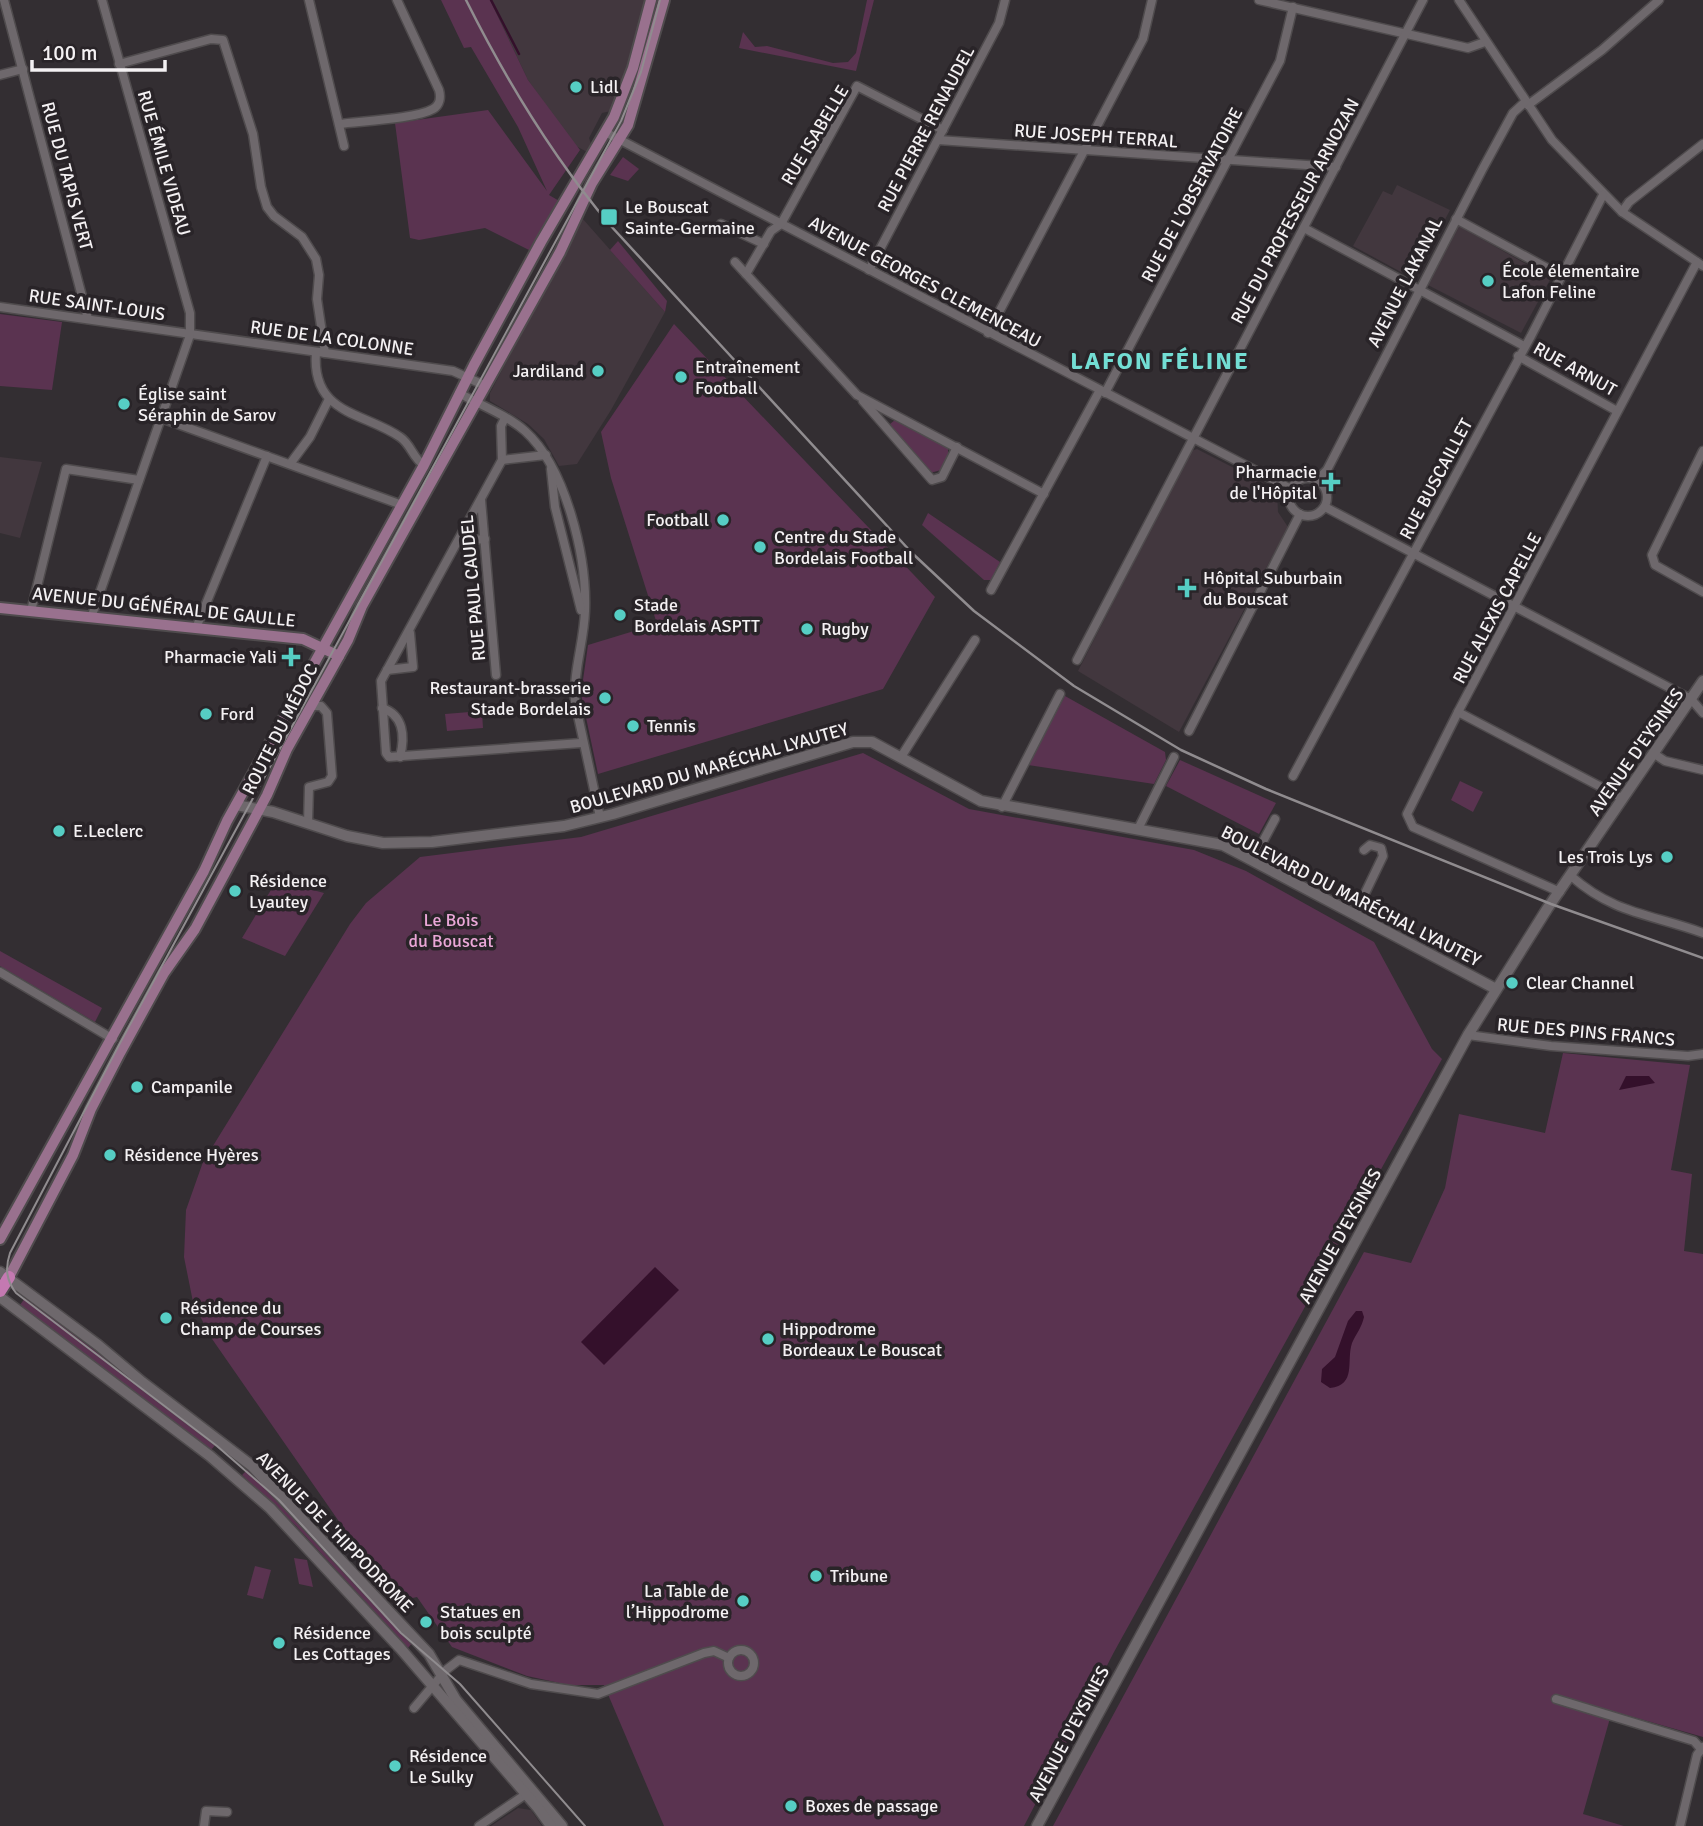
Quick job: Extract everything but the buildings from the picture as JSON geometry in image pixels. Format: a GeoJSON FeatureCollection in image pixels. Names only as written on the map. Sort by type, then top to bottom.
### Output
{"type":"FeatureCollection","features":[{"type":"Feature","properties":{"kind":"main road","name":"ROUTE DU MÉDOC"},"geometry":{"type":"LineString","coordinates":[[0,1238],[113,1039],[236,805],[424,465],[468,376],[605,132],[628,85],[651,0]]}},
{"type":"Feature","properties":{"kind":"main road","name":"ROUTE DU MÉDOC"},"geometry":{"type":"LineString","coordinates":[[0,1290],[4,1275],[70,1163],[91,1109],[128,1037],[164,973],[194,929],[389,557],[560,252],[592,183],[620,140],[636,106],[664,0]]}},
{"type":"Feature","properties":{"kind":"main road","name":"AVENUE DU GÉNÉRAL DE GAULLE"},"geometry":{"type":"LineString","coordinates":[[0,608],[292,638],[322,647],[339,656]]}},
{"type":"Feature","properties":{"kind":"street","name":"RUE DU TAPIS VERT"},"geometry":{"type":"LineString","coordinates":[[4,0],[88,320]]}},
{"type":"Feature","properties":{"kind":"street","name":"RUE ÉMILE VIDEAU"},"geometry":{"type":"LineString","coordinates":[[102,0],[190,313],[190,335]]}},
{"type":"Feature","properties":{"kind":"street"},"geometry":{"type":"LineString","coordinates":[[309,0],[344,146]]}},
{"type":"Feature","properties":{"kind":"street"},"geometry":{"type":"LineString","coordinates":[[339,124],[412,114],[433,109],[438,104],[439,90],[397,0]]}},
{"type":"Feature","properties":{"kind":"street","name":"RUE PIERRE RENAUDEL"},"geometry":{"type":"LineString","coordinates":[[869,270],[999,23],[1005,0]]}},
{"type":"Feature","properties":{"kind":"street"},"geometry":{"type":"LineString","coordinates":[[988,332],[1143,39],[1152,0]]}},
{"type":"Feature","properties":{"kind":"street"},"geometry":{"type":"LineString","coordinates":[[1259,0],[1468,48],[1485,41]]}},
{"type":"Feature","properties":{"kind":"street","name":"RUE DU PROFESSEUR ARNOZAN"},"geometry":{"type":"LineString","coordinates":[[1077,660],[1423,0]]}},
{"type":"Feature","properties":{"kind":"street"},"geometry":{"type":"LineString","coordinates":[[1459,0],[1552,140],[1622,212],[1700,264]]}},
{"type":"Feature","properties":{"kind":"street","name":"AVENUE LAKANAL"},"geometry":{"type":"LineString","coordinates":[[1317,480],[1327,470],[1513,113],[1602,50],[1659,0]]}},
{"type":"Feature","properties":{"kind":"street","name":"RUE DE L'OBSERVATOIRE"},"geometry":{"type":"LineString","coordinates":[[991,590],[1230,160],[1280,61],[1293,7]]}},
{"type":"Feature","properties":{"kind":"street"},"geometry":{"type":"LineString","coordinates":[[119,64],[211,39],[223,40],[253,134],[261,187],[267,207],[274,216],[302,237],[316,259],[319,275],[317,299],[321,352],[316,362],[329,399],[367,424],[402,438],[416,460],[424,465]]}},
{"type":"Feature","properties":{"kind":"street"},"geometry":{"type":"LineString","coordinates":[[0,75],[23,69]]}},
{"type":"Feature","properties":{"kind":"street","name":"RUE ISABELLE"},"geometry":{"type":"LineString","coordinates":[[746,274],[771,230],[781,224],[857,86],[943,130]]}},
{"type":"Feature","properties":{"kind":"street","name":"AVENUE GEORGES CLEMENCEAU"},"geometry":{"type":"LineString","coordinates":[[605,132],[1291,489]]}},
{"type":"Feature","properties":{"kind":"street","name":"RUE JOSEPH TERRAL"},"geometry":{"type":"LineString","coordinates":[[938,140],[1336,167]]}},
{"type":"Feature","properties":{"kind":"street"},"geometry":{"type":"LineString","coordinates":[[1622,212],[1629,202],[1703,144]]}},
{"type":"Feature","properties":{"kind":"street","name":"RUE BUSCAILLET"},"geometry":{"type":"LineString","coordinates":[[1293,776],[1603,195]]}},
{"type":"Feature","properties":{"kind":"street"},"geometry":{"type":"LineString","coordinates":[[1456,219],[1560,275]]}},
{"type":"Feature","properties":{"kind":"street"},"geometry":{"type":"LineString","coordinates":[[721,224],[764,244]]}},
{"type":"Feature","properties":{"kind":"street"},"geometry":{"type":"LineString","coordinates":[[1304,228],[1524,346]]}},
{"type":"Feature","properties":{"kind":"street"},"geometry":{"type":"LineString","coordinates":[[735,262],[858,395],[932,481],[942,477],[957,447]]}},
{"type":"Feature","properties":{"kind":"street","name":"RUE ALEXIS CAPELLE"},"geometry":{"type":"LineString","coordinates":[[1560,891],[1413,827],[1408,814],[1458,712],[1618,411],[1700,264]]}},
{"type":"Feature","properties":{"kind":"street","name":"RUE SAINT-LOUIS"},"geometry":{"type":"LineString","coordinates":[[0,307],[190,335]]}},
{"type":"Feature","properties":{"kind":"street"},"geometry":{"type":"LineString","coordinates":[[91,618],[190,335]]}},
{"type":"Feature","properties":{"kind":"street","name":"RUE DE LA COLONNE"},"geometry":{"type":"LineString","coordinates":[[190,335],[453,371],[486,386]]}},
{"type":"Feature","properties":{"kind":"street","name":"RUE ARNUT"},"geometry":{"type":"LineString","coordinates":[[1518,356],[1618,411]]}},
{"type":"Feature","properties":{"kind":"street"},"geometry":{"type":"LineString","coordinates":[[459,393],[523,429],[546,455],[563,490],[579,557],[585,600],[574,684],[581,743],[600,817]]}},
{"type":"Feature","properties":{"kind":"street"},"geometry":{"type":"LineString","coordinates":[[858,395],[1044,494]]}},
{"type":"Feature","properties":{"kind":"street"},"geometry":{"type":"LineString","coordinates":[[290,464],[310,437],[329,399]]}},
{"type":"Feature","properties":{"kind":"street"},"geometry":{"type":"LineString","coordinates":[[161,418],[402,505]]}},
{"type":"Feature","properties":{"kind":"street"},"geometry":{"type":"LineString","coordinates":[[505,418],[501,426],[502,460],[410,633],[381,681],[387,756],[581,743]]}},
{"type":"Feature","properties":{"kind":"street"},"geometry":{"type":"LineString","coordinates":[[1703,450],[1652,555],[1655,565],[1703,592]]}},
{"type":"Feature","properties":{"kind":"street"},"geometry":{"type":"LineString","coordinates":[[502,460],[546,455]]}},
{"type":"Feature","properties":{"kind":"street"},"geometry":{"type":"LineString","coordinates":[[196,628],[267,456]]}},
{"type":"Feature","properties":{"kind":"street"},"geometry":{"type":"LineString","coordinates":[[551,466],[553,494],[582,623]]}},
{"type":"Feature","properties":{"kind":"street"},"geometry":{"type":"LineString","coordinates":[[31,611],[66,469],[139,480]]}},
{"type":"Feature","properties":{"kind":"street"},"geometry":{"type":"LineString","coordinates":[[1300,480],[1317,480],[1327,492],[1325,507],[1314,516],[1300,514],[1290,503],[1291,489],[1300,480]]}},
{"type":"Feature","properties":{"kind":"street"},"geometry":{"type":"LineString","coordinates":[[553,494],[563,490]]}},
{"type":"Feature","properties":{"kind":"street","name":"RUE PAUL CAUDEL"},"geometry":{"type":"LineString","coordinates":[[481,499],[496,675]]}},
{"type":"Feature","properties":{"kind":"street"},"geometry":{"type":"LineString","coordinates":[[1325,507],[1691,699],[1703,713]]}},
{"type":"Feature","properties":{"kind":"street"},"geometry":{"type":"LineString","coordinates":[[1189,731],[1300,514]]}},
{"type":"Feature","properties":{"kind":"street"},"geometry":{"type":"LineString","coordinates":[[460,541],[485,540]]}},
{"type":"Feature","properties":{"kind":"street"},"geometry":{"type":"LineString","coordinates":[[569,560],[579,557]]}},
{"type":"Feature","properties":{"kind":"street"},"geometry":{"type":"LineString","coordinates":[[387,670],[413,667],[410,633]]}},
{"type":"Feature","properties":{"kind":"street"},"geometry":{"type":"LineString","coordinates":[[901,757],[975,640]]}},
{"type":"Feature","properties":{"kind":"street","name":"AVENUE D'EYSINES"},"geometry":{"type":"LineString","coordinates":[[1037,1826],[1468,1035],[1560,891],[1703,681]]}},
{"type":"Feature","properties":{"kind":"street"},"geometry":{"type":"LineString","coordinates":[[1002,807],[1060,694]]}},
{"type":"Feature","properties":{"kind":"street"},"geometry":{"type":"LineString","coordinates":[[308,822],[309,787],[328,782],[332,776],[327,713],[321,706],[311,706]]}},
{"type":"Feature","properties":{"kind":"street"},"geometry":{"type":"LineString","coordinates":[[382,708],[397,717],[402,729],[400,757]]}},
{"type":"Feature","properties":{"kind":"street"},"geometry":{"type":"LineString","coordinates":[[1458,712],[1622,798]]}},
{"type":"Feature","properties":{"kind":"street","name":"BOULEVARD DU MARÉCHAL LYAUTEY"},"geometry":{"type":"LineString","coordinates":[[236,805],[308,822],[347,836],[399,845],[564,825],[600,817],[853,742],[872,742],[981,801],[1002,807],[1210,840],[1253,860],[1496,989]]}},
{"type":"Feature","properties":{"kind":"street"},"geometry":{"type":"LineString","coordinates":[[1653,753],[1665,761],[1703,770]]}},
{"type":"Feature","properties":{"kind":"street"},"geometry":{"type":"LineString","coordinates":[[1139,827],[1174,757]]}},
{"type":"Feature","properties":{"kind":"street"},"geometry":{"type":"LineString","coordinates":[[1253,860],[1275,819]]}},
{"type":"Feature","properties":{"kind":"street"},"geometry":{"type":"LineString","coordinates":[[1355,914],[1383,856],[1381,848],[1370,845],[1364,850]]}},
{"type":"Feature","properties":{"kind":"street"},"geometry":{"type":"LineString","coordinates":[[1571,876],[1594,896],[1612,906],[1703,933]]}},
{"type":"Feature","properties":{"kind":"street"},"geometry":{"type":"LineString","coordinates":[[0,972],[113,1039]]}},
{"type":"Feature","properties":{"kind":"street","name":"RUE DES PINS FRANCS"},"geometry":{"type":"LineString","coordinates":[[1468,1035],[1551,1046],[1688,1056],[1703,1054]]}},
{"type":"Feature","properties":{"kind":"street","name":"AVENUE DE L'HIPPODROME"},"geometry":{"type":"LineString","coordinates":[[4,1275],[234,1451],[296,1510],[421,1645],[462,1708],[562,1826]]}},
{"type":"Feature","properties":{"kind":"street","name":"AVENUE DE L'HIPPODROME"},"geometry":{"type":"LineString","coordinates":[[0,1297],[224,1467],[306,1544],[527,1794],[551,1826]]}},
{"type":"Feature","properties":{"kind":"street"},"geometry":{"type":"LineString","coordinates":[[224,1467],[234,1451]]}},
{"type":"Feature","properties":{"kind":"street"},"geometry":{"type":"LineString","coordinates":[[414,1708],[441,1675],[462,1660],[507,1678],[554,1690],[598,1694],[705,1653],[713,1651],[729,1658]]}},
{"type":"Feature","properties":{"kind":"street"},"geometry":{"type":"LineString","coordinates":[[1556,1699],[1694,1741],[1700,1750],[1680,1826]]}},
{"type":"Feature","properties":{"kind":"street"},"geometry":{"type":"LineString","coordinates":[[526,1781],[527,1794]]}},
{"type":"Feature","properties":{"kind":"street"},"geometry":{"type":"LineString","coordinates":[[480,1826],[527,1794],[531,1794],[553,1813]]}},
{"type":"Feature","properties":{"kind":"street"},"geometry":{"type":"LineString","coordinates":[[204,1826],[206,1811],[228,1812]]}},
{"type":"Feature","properties":{"kind":"shaded area"},"geometry":{"type":"Polygon","coordinates":[[[490,0],[645,0],[630,63],[611,111],[602,113],[589,138],[592,147],[589,153],[574,145],[528,80],[490,0]]]}},
{"type":"Feature","properties":{"kind":"shaded area"},"geometry":{"type":"Polygon","coordinates":[[[1397,185],[1450,210],[1414,279],[1353,246],[1383,191],[1392,195],[1397,185]]]}},
{"type":"Feature","properties":{"kind":"shaded area"},"geometry":{"type":"Polygon","coordinates":[[[582,218],[665,312],[611,410],[577,464],[559,466],[544,439],[528,424],[490,401],[490,393],[582,218]]]}},
{"type":"Feature","properties":{"kind":"shaded area","name":"École élementaire Lafon Feline"},"geometry":{"type":"Polygon","coordinates":[[[1457,225],[1551,278],[1521,333],[1426,284],[1457,225]]]}},
{"type":"Feature","properties":{"kind":"shaded area","name":"Hôpital Suburbain du Bouscat"},"geometry":{"type":"Polygon","coordinates":[[[1197,449],[1277,490],[1278,512],[1288,527],[1179,732],[1078,671],[1191,451],[1197,449]]]}},
{"type":"Feature","properties":{"kind":"shaded area"},"geometry":{"type":"Polygon","coordinates":[[[0,457],[42,462],[20,538],[0,533],[0,457]]]}},
{"type":"Feature","properties":{"kind":"shaded area"},"geometry":{"type":"Polygon","coordinates":[[[1626,1076],[1649,1076],[1655,1083],[1619,1090],[1626,1076]]]}},
{"type":"Feature","properties":{"kind":"shaded area"},"geometry":{"type":"Polygon","coordinates":[[[655,1267],[679,1290],[604,1365],[581,1342],[655,1267]]]}},
{"type":"Feature","properties":{"kind":"shaded area"},"geometry":{"type":"Polygon","coordinates":[[[1356,1311],[1362,1311],[1364,1317],[1350,1350],[1347,1377],[1338,1386],[1330,1388],[1321,1382],[1322,1369],[1335,1357],[1348,1321],[1356,1311]]]}},
{"type":"Feature","properties":{"kind":"shaded area"},"geometry":{"type":"Polygon","coordinates":[[[518,1808],[531,1810],[542,1826],[491,1826],[518,1808]]]}},
{"type":"Feature","properties":{"kind":"green space"},"geometry":{"type":"Polygon","coordinates":[[[441,0],[490,0],[528,80],[580,150],[549,195],[561,202],[531,251],[485,228],[419,240],[410,238],[395,123],[488,110],[547,191],[518,127],[471,47],[464,48],[441,0]]]}},
{"type":"Feature","properties":{"kind":"green space"},"geometry":{"type":"Polygon","coordinates":[[[867,0],[874,0],[856,71],[739,48],[743,32],[755,47],[767,46],[833,63],[848,62],[856,53],[867,0]]]}},
{"type":"Feature","properties":{"kind":"green space"},"geometry":{"type":"Polygon","coordinates":[[[623,157],[639,169],[628,181],[610,175],[623,157]]]}},
{"type":"Feature","properties":{"kind":"green space"},"geometry":{"type":"Polygon","coordinates":[[[618,241],[667,301],[665,312],[610,250],[618,241]]]}},
{"type":"Feature","properties":{"kind":"green space"},"geometry":{"type":"Polygon","coordinates":[[[0,314],[62,322],[52,390],[0,386],[0,314]]]}},
{"type":"Feature","properties":{"kind":"green space","name":"Centre du Stade Bordelais Football"},"geometry":{"type":"Polygon","coordinates":[[[674,324],[935,597],[883,689],[598,774],[581,694],[588,645],[657,624],[611,478],[601,432],[674,324]]]}},
{"type":"Feature","properties":{"kind":"green space"},"geometry":{"type":"Polygon","coordinates":[[[895,420],[948,448],[948,456],[941,470],[930,473],[893,429],[890,424],[895,420]]]}},
{"type":"Feature","properties":{"kind":"green space"},"geometry":{"type":"Polygon","coordinates":[[[928,513],[1000,562],[991,580],[984,580],[922,525],[928,513]]]}},
{"type":"Feature","properties":{"kind":"green space"},"geometry":{"type":"Polygon","coordinates":[[[1065,696],[1165,752],[1166,760],[1154,784],[1028,765],[1065,696]]]}},
{"type":"Feature","properties":{"kind":"green space"},"geometry":{"type":"Polygon","coordinates":[[[482,711],[483,728],[447,731],[445,714],[482,711]]]}},
{"type":"Feature","properties":{"kind":"green space","name":"Hippodrome Bordeaux Le Bouscat"},"geometry":{"type":"Polygon","coordinates":[[[863,753],[969,809],[1194,850],[1246,871],[1374,942],[1432,1049],[1442,1059],[1114,1652],[1024,1826],[664,1826],[604,1685],[569,1685],[527,1676],[452,1647],[417,1597],[395,1602],[210,1336],[193,1302],[184,1257],[186,1210],[203,1162],[350,924],[366,903],[420,857],[581,837],[863,753]]]}},
{"type":"Feature","properties":{"kind":"green space"},"geometry":{"type":"Polygon","coordinates":[[[1180,760],[1276,803],[1259,834],[1166,786],[1180,760]]]}},
{"type":"Feature","properties":{"kind":"green space"},"geometry":{"type":"Polygon","coordinates":[[[1460,781],[1483,792],[1473,812],[1451,800],[1460,781]]]}},
{"type":"Feature","properties":{"kind":"green space"},"geometry":{"type":"Polygon","coordinates":[[[277,880],[324,893],[285,956],[242,938],[277,880]]]}},
{"type":"Feature","properties":{"kind":"green space"},"geometry":{"type":"Polygon","coordinates":[[[0,951],[102,1008],[95,1022],[0,966],[0,951]]]}},
{"type":"Feature","properties":{"kind":"green space"},"geometry":{"type":"Polygon","coordinates":[[[1563,1053],[1690,1065],[1671,1170],[1692,1174],[1684,1251],[1703,1254],[1703,1737],[1612,1711],[1583,1814],[1624,1826],[1053,1826],[1364,1252],[1411,1263],[1445,1188],[1459,1114],[1545,1133],[1563,1053]]]}},
{"type":"Feature","properties":{"kind":"green space"},"geometry":{"type":"Polygon","coordinates":[[[25,1298],[217,1443],[211,1450],[20,1305],[25,1298]]]}},
{"type":"Feature","properties":{"kind":"green space"},"geometry":{"type":"Polygon","coordinates":[[[248,1469],[413,1642],[408,1648],[296,1526],[242,1475],[248,1469]]]}},
{"type":"Feature","properties":{"kind":"green space"},"geometry":{"type":"Polygon","coordinates":[[[294,1558],[307,1560],[313,1587],[299,1584],[294,1558]]]}},
{"type":"Feature","properties":{"kind":"green space"},"geometry":{"type":"Polygon","coordinates":[[[255,1566],[271,1570],[263,1599],[247,1595],[255,1566]]]}},
{"type":"Feature","properties":{"kind":"waterway"},"geometry":{"type":"LineString","coordinates":[[491,0],[519,54]]}},
{"type":"Feature","properties":{"kind":"tram line"},"geometry":{"type":"LineString","coordinates":[[585,1826],[460,1684],[401,1633],[279,1500],[217,1446],[16,1293],[8,1279],[7,1264],[10,1253],[120,1043],[621,121],[641,72],[660,0]]}},
{"type":"Feature","properties":{"kind":"railway"},"geometry":{"type":"LineString","coordinates":[[466,0],[531,117],[610,225],[912,553],[974,611],[1074,686],[1181,750],[1266,789],[1551,904],[1703,958]]}},
{"type":"Feature","properties":{"kind":"place","name":"Lidl"},"geometry":{"type":"Point","coordinates":[576,87]}},
{"type":"Feature","properties":{"kind":"place","name":"Le Bouscat Sainte-Germaine"},"geometry":{"type":"Point","coordinates":[609,217]}},
{"type":"Feature","properties":{"kind":"place","name":"École élementaire Lafon Feline"},"geometry":{"type":"Point","coordinates":[1488,281]}},
{"type":"Feature","properties":{"kind":"place","name":"Jardiland"},"geometry":{"type":"Point","coordinates":[598,371]}},
{"type":"Feature","properties":{"kind":"place","name":"Entraînement Football"},"geometry":{"type":"Point","coordinates":[681,377]}},
{"type":"Feature","properties":{"kind":"place","name":"Église saint Séraphin de Sarov"},"geometry":{"type":"Point","coordinates":[124,404]}},
{"type":"Feature","properties":{"kind":"place","name":"Pharmacie de l'Hôpital"},"geometry":{"type":"Point","coordinates":[1331,482]}},
{"type":"Feature","properties":{"kind":"place","name":"Football"},"geometry":{"type":"Point","coordinates":[723,520]}},
{"type":"Feature","properties":{"kind":"place","name":"Centre du Stade Bordelais Football"},"geometry":{"type":"Point","coordinates":[760,547]}},
{"type":"Feature","properties":{"kind":"place","name":"Hôpital Suburbain du Bouscat"},"geometry":{"type":"Point","coordinates":[1187,588]}},
{"type":"Feature","properties":{"kind":"place","name":"Stade Bordelais ASPTT"},"geometry":{"type":"Point","coordinates":[620,615]}},
{"type":"Feature","properties":{"kind":"place","name":"Rugby"},"geometry":{"type":"Point","coordinates":[807,629]}},
{"type":"Feature","properties":{"kind":"place","name":"Pharmacie Yali"},"geometry":{"type":"Point","coordinates":[291,657]}},
{"type":"Feature","properties":{"kind":"place","name":"Restaurant-brasserie Stade Bordelais"},"geometry":{"type":"Point","coordinates":[605,698]}},
{"type":"Feature","properties":{"kind":"place","name":"Ford"},"geometry":{"type":"Point","coordinates":[206,714]}},
{"type":"Feature","properties":{"kind":"place","name":"Tennis"},"geometry":{"type":"Point","coordinates":[633,726]}},
{"type":"Feature","properties":{"kind":"place","name":"E.Leclerc"},"geometry":{"type":"Point","coordinates":[59,831]}},
{"type":"Feature","properties":{"kind":"place","name":"Les Trois Lys"},"geometry":{"type":"Point","coordinates":[1667,857]}},
{"type":"Feature","properties":{"kind":"place","name":"Résidence Lyautey"},"geometry":{"type":"Point","coordinates":[235,891]}},
{"type":"Feature","properties":{"kind":"place","name":"Clear Channel"},"geometry":{"type":"Point","coordinates":[1512,983]}},
{"type":"Feature","properties":{"kind":"place","name":"Campanile"},"geometry":{"type":"Point","coordinates":[137,1087]}},
{"type":"Feature","properties":{"kind":"place","name":"Résidence Hyères"},"geometry":{"type":"Point","coordinates":[110,1155]}},
{"type":"Feature","properties":{"kind":"place","name":"Résidence du Champ de Courses"},"geometry":{"type":"Point","coordinates":[166,1318]}},
{"type":"Feature","properties":{"kind":"place","name":"Hippodrome Bordeaux Le Bouscat"},"geometry":{"type":"Point","coordinates":[768,1339]}},
{"type":"Feature","properties":{"kind":"place","name":"Tribune"},"geometry":{"type":"Point","coordinates":[816,1576]}},
{"type":"Feature","properties":{"kind":"place","name":"La Table de l’Hippodrome"},"geometry":{"type":"Point","coordinates":[743,1601]}},
{"type":"Feature","properties":{"kind":"place","name":"Statues en bois sculpté"},"geometry":{"type":"Point","coordinates":[426,1622]}},
{"type":"Feature","properties":{"kind":"place","name":"Résidence Les Cottages"},"geometry":{"type":"Point","coordinates":[279,1643]}},
{"type":"Feature","properties":{"kind":"place","name":"Résidence Le Sulky"},"geometry":{"type":"Point","coordinates":[395,1766]}},
{"type":"Feature","properties":{"kind":"place","name":"Boxes de passage"},"geometry":{"type":"Point","coordinates":[791,1806]}},
{"type":"Feature","properties":{"kind":"district","name":"LAFON FÉLINE"},"geometry":{"type":"Point","coordinates":[1160,361]}},
{"type":"Feature","properties":{"kind":"park label","name":"Le Bois du Bouscat"},"geometry":{"type":"Point","coordinates":[451,930]}}]}
